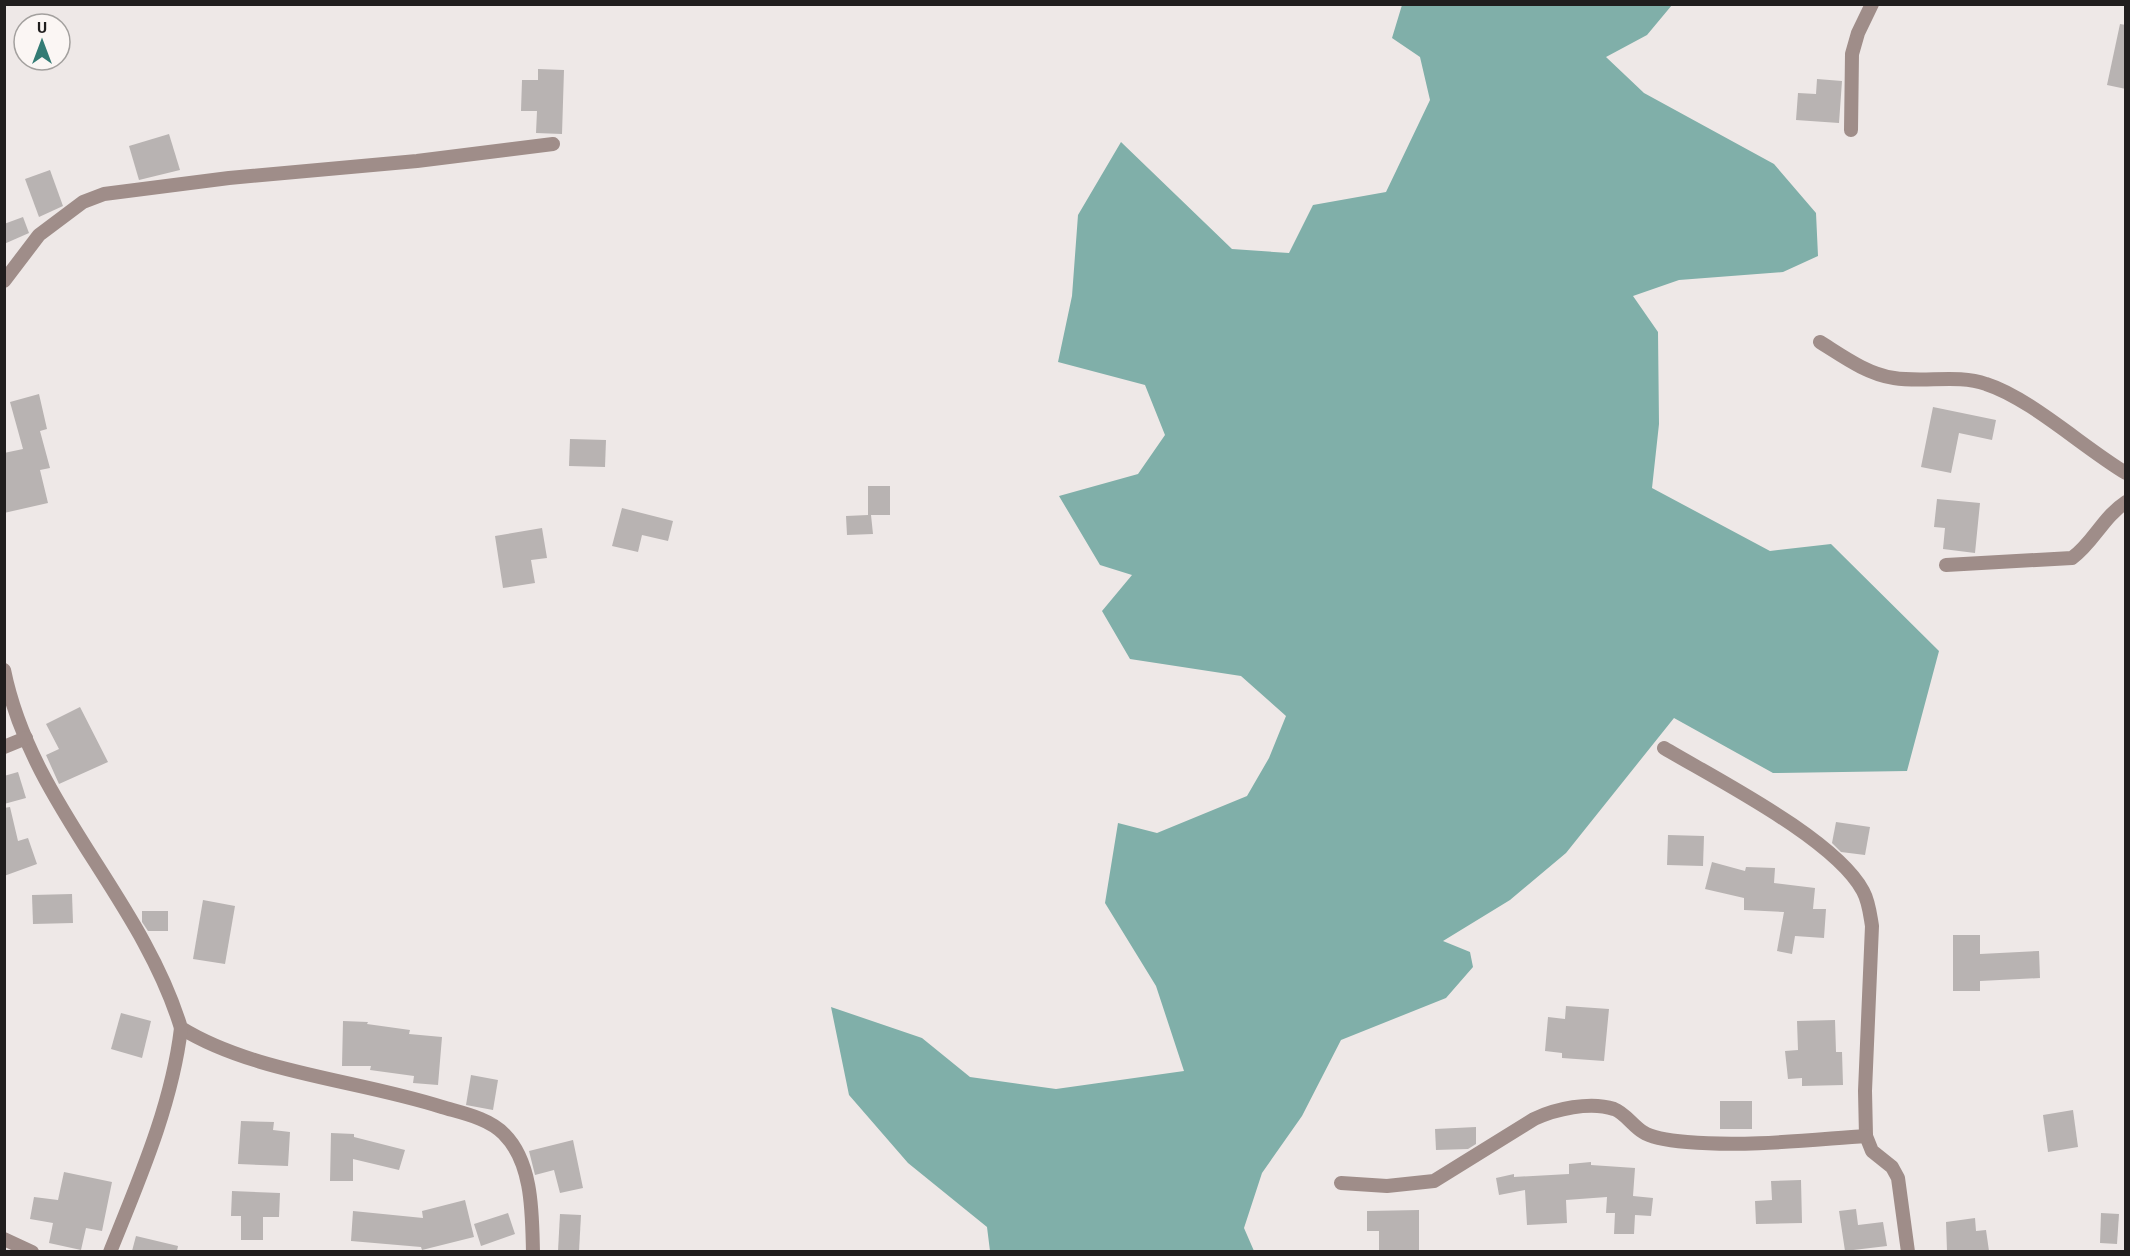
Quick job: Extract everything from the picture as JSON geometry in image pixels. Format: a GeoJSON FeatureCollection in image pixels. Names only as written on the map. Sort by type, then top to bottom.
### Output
{"type":"FeatureCollection","features":[{"type":"Feature","properties":{"kind":"street"},"geometry":{"type":"LineString","coordinates":[[1851,130],[1852,54],[1858,33],[1872,4]]}},
{"type":"Feature","properties":{"kind":"street"},"geometry":{"type":"LineString","coordinates":[[4,281],[39,235],[83,202],[104,195],[229,178],[417,161],[553,144]]}},
{"type":"Feature","properties":{"kind":"street"},"geometry":{"type":"LineString","coordinates":[[1821,342],[1859,367],[1894,378],[1970,381],[1986,384],[2021,402],[2126,473]]}},
{"type":"Feature","properties":{"kind":"street"},"geometry":{"type":"LineString","coordinates":[[1946,564],[2072,558],[2083,550],[2100,526],[2126,502]]}},
{"type":"Feature","properties":{"kind":"street"},"geometry":{"type":"LineString","coordinates":[[4,670],[39,770],[63,813],[104,873],[149,948],[181,1028],[178,1055],[146,1163],[110,1251]]}},
{"type":"Feature","properties":{"kind":"street"},"geometry":{"type":"LineString","coordinates":[[4,747],[26,738]]}},
{"type":"Feature","properties":{"kind":"street"},"geometry":{"type":"LineString","coordinates":[[1664,748],[1801,831],[1842,866],[1862,889],[1869,906],[1872,926],[1865,1091],[1866,1136],[1872,1150],[1892,1167],[1898,1178],[1908,1251]]}},
{"type":"Feature","properties":{"kind":"street"},"geometry":{"type":"LineString","coordinates":[[181,1028],[205,1043],[237,1056],[397,1092],[485,1121],[503,1133],[512,1144],[521,1166],[531,1198],[533,1251]]}},
{"type":"Feature","properties":{"kind":"street"},"geometry":{"type":"LineString","coordinates":[[1341,1183],[1387,1186],[1434,1182],[1525,1124],[1548,1113],[1571,1108],[1602,1107],[1616,1110],[1645,1134],[1687,1142],[1778,1142],[1866,1136]]}},
{"type":"Feature","properties":{"kind":"street"},"geometry":{"type":"LineString","coordinates":[[4,1239],[32,1251]]}},
{"type":"Feature","properties":{"kind":"water"},"geometry":{"type":"Polygon","coordinates":[[[1402,5],[1672,5],[1647,35],[1606,57],[1644,93],[1774,164],[1816,213],[1818,256],[1783,272],[1679,280],[1633,296],[1658,332],[1659,424],[1652,488],[1770,551],[1831,544],[1939,651],[1907,771],[1773,773],[1674,718],[1566,853],[1510,900],[1443,941],[1470,952],[1473,967],[1446,998],[1341,1040],[1302,1116],[1262,1173],[1244,1228],[1254,1251],[990,1251],[987,1227],[908,1163],[849,1095],[831,1007],[922,1038],[970,1077],[1056,1089],[1184,1071],[1156,986],[1105,903],[1118,823],[1157,833],[1247,796],[1269,758],[1286,716],[1241,676],[1130,659],[1102,611],[1132,575],[1100,565],[1059,496],[1138,474],[1165,435],[1145,385],[1058,362],[1072,296],[1078,215],[1121,142],[1232,249],[1289,253],[1313,205],[1386,192],[1430,100],[1420,57],[1392,38],[1402,5]]]}},
{"type":"Feature","properties":{"kind":"building"},"geometry":{"type":"Polygon","coordinates":[[[2120,24],[2126,25],[2126,89],[2107,85],[2120,24]]]}},
{"type":"Feature","properties":{"kind":"building"},"geometry":{"type":"Polygon","coordinates":[[[538,69],[564,70],[562,134],[536,133],[537,111],[521,111],[522,80],[538,80],[538,69]]]}},
{"type":"Feature","properties":{"kind":"building"},"geometry":{"type":"Polygon","coordinates":[[[1817,79],[1842,81],[1839,123],[1796,120],[1798,93],[1816,94],[1817,79]]]}},
{"type":"Feature","properties":{"kind":"building"},"geometry":{"type":"Polygon","coordinates":[[[169,134],[180,170],[139,180],[129,146],[169,134]]]}},
{"type":"Feature","properties":{"kind":"building"},"geometry":{"type":"Polygon","coordinates":[[[50,170],[63,206],[39,217],[25,179],[50,170]]]}},
{"type":"Feature","properties":{"kind":"building"},"geometry":{"type":"Polygon","coordinates":[[[23,217],[29,233],[4,244],[4,224],[23,217]]]}},
{"type":"Feature","properties":{"kind":"building"},"geometry":{"type":"Polygon","coordinates":[[[39,394],[47,429],[40,431],[50,468],[40,470],[48,503],[4,513],[4,453],[23,449],[10,402],[39,394]]]}},
{"type":"Feature","properties":{"kind":"building"},"geometry":{"type":"Polygon","coordinates":[[[1933,407],[1996,420],[1992,440],[1959,433],[1951,473],[1921,467],[1933,407]]]}},
{"type":"Feature","properties":{"kind":"building"},"geometry":{"type":"Polygon","coordinates":[[[570,439],[606,440],[605,467],[569,466],[570,439]]]}},
{"type":"Feature","properties":{"kind":"building"},"geometry":{"type":"Polygon","coordinates":[[[868,486],[890,486],[890,515],[871,515],[873,534],[847,535],[846,516],[868,515],[868,486]]]}},
{"type":"Feature","properties":{"kind":"building"},"geometry":{"type":"Polygon","coordinates":[[[1937,499],[1980,503],[1975,553],[1943,549],[1945,528],[1934,527],[1937,499]]]}},
{"type":"Feature","properties":{"kind":"building"},"geometry":{"type":"Polygon","coordinates":[[[622,508],[673,521],[668,541],[642,535],[638,552],[612,546],[622,508]]]}},
{"type":"Feature","properties":{"kind":"building"},"geometry":{"type":"Polygon","coordinates":[[[542,528],[547,558],[531,560],[535,583],[503,588],[495,536],[542,528]]]}},
{"type":"Feature","properties":{"kind":"building"},"geometry":{"type":"Polygon","coordinates":[[[80,707],[108,762],[59,784],[46,755],[59,749],[46,724],[80,707]]]}},
{"type":"Feature","properties":{"kind":"building"},"geometry":{"type":"Polygon","coordinates":[[[18,772],[26,798],[4,804],[4,776],[18,772]]]}},
{"type":"Feature","properties":{"kind":"building"},"geometry":{"type":"Polygon","coordinates":[[[10,807],[18,841],[28,838],[37,864],[4,876],[4,808],[10,807]]]}},
{"type":"Feature","properties":{"kind":"building"},"geometry":{"type":"Polygon","coordinates":[[[1836,822],[1870,827],[1865,855],[1841,852],[1832,843],[1836,822]]]}},
{"type":"Feature","properties":{"kind":"building"},"geometry":{"type":"Polygon","coordinates":[[[1668,835],[1704,836],[1703,866],[1667,865],[1668,835]]]}},
{"type":"Feature","properties":{"kind":"building"},"geometry":{"type":"Polygon","coordinates":[[[1712,862],[1745,871],[1746,867],[1775,868],[1774,883],[1815,888],[1813,909],[1826,909],[1824,938],[1795,936],[1792,954],[1777,951],[1784,912],[1744,910],[1744,898],[1705,889],[1712,862]]]}},
{"type":"Feature","properties":{"kind":"building"},"geometry":{"type":"Polygon","coordinates":[[[72,894],[73,923],[33,924],[32,895],[72,894]]]}},
{"type":"Feature","properties":{"kind":"building"},"geometry":{"type":"Polygon","coordinates":[[[203,900],[235,906],[225,964],[193,959],[203,900]]]}},
{"type":"Feature","properties":{"kind":"building"},"geometry":{"type":"Polygon","coordinates":[[[142,911],[168,911],[168,931],[148,931],[142,922],[142,911]]]}},
{"type":"Feature","properties":{"kind":"building"},"geometry":{"type":"Polygon","coordinates":[[[1953,935],[1980,935],[1980,954],[2039,951],[2040,978],[1980,981],[1980,991],[1953,991],[1953,935]]]}},
{"type":"Feature","properties":{"kind":"building"},"geometry":{"type":"Polygon","coordinates":[[[1566,1006],[1609,1009],[1604,1061],[1562,1058],[1562,1053],[1545,1051],[1548,1017],[1565,1019],[1566,1006]]]}},
{"type":"Feature","properties":{"kind":"building"},"geometry":{"type":"Polygon","coordinates":[[[121,1013],[151,1021],[142,1058],[111,1049],[121,1013]]]}},
{"type":"Feature","properties":{"kind":"building"},"geometry":{"type":"Polygon","coordinates":[[[1835,1020],[1836,1052],[1842,1052],[1843,1085],[1802,1086],[1802,1078],[1788,1079],[1785,1051],[1798,1050],[1797,1021],[1835,1020]]]}},
{"type":"Feature","properties":{"kind":"building"},"geometry":{"type":"Polygon","coordinates":[[[343,1021],[368,1022],[367,1024],[410,1030],[409,1034],[442,1037],[438,1085],[413,1083],[414,1076],[370,1070],[371,1066],[342,1066],[343,1021]]]}},
{"type":"Feature","properties":{"kind":"building"},"geometry":{"type":"Polygon","coordinates":[[[471,1075],[498,1080],[493,1110],[466,1105],[471,1075]]]}},
{"type":"Feature","properties":{"kind":"building"},"geometry":{"type":"Polygon","coordinates":[[[1720,1101],[1752,1101],[1752,1129],[1720,1129],[1720,1101]]]}},
{"type":"Feature","properties":{"kind":"building"},"geometry":{"type":"Polygon","coordinates":[[[2073,1110],[2078,1147],[2048,1152],[2043,1115],[2073,1110]]]}},
{"type":"Feature","properties":{"kind":"building"},"geometry":{"type":"Polygon","coordinates":[[[241,1121],[274,1122],[273,1130],[290,1132],[288,1166],[238,1164],[241,1121]]]}},
{"type":"Feature","properties":{"kind":"building"},"geometry":{"type":"Polygon","coordinates":[[[1476,1127],[1476,1144],[1468,1149],[1436,1150],[1435,1129],[1476,1127]]]}},
{"type":"Feature","properties":{"kind":"building"},"geometry":{"type":"Polygon","coordinates":[[[331,1133],[354,1134],[354,1137],[405,1150],[399,1170],[353,1159],[353,1181],[330,1181],[331,1133]]]}},
{"type":"Feature","properties":{"kind":"building"},"geometry":{"type":"Polygon","coordinates":[[[573,1140],[583,1188],[560,1193],[554,1170],[535,1175],[529,1151],[573,1140]]]}},
{"type":"Feature","properties":{"kind":"building"},"geometry":{"type":"Polygon","coordinates":[[[1591,1162],[1591,1165],[1635,1168],[1633,1196],[1653,1198],[1651,1216],[1635,1215],[1634,1234],[1614,1234],[1615,1213],[1606,1213],[1607,1197],[1566,1200],[1567,1223],[1527,1225],[1525,1190],[1499,1195],[1496,1178],[1514,1174],[1514,1177],[1569,1174],[1569,1164],[1591,1162]]]}},
{"type":"Feature","properties":{"kind":"building"},"geometry":{"type":"Polygon","coordinates":[[[64,1172],[112,1182],[102,1231],[86,1228],[81,1250],[49,1243],[53,1223],[30,1219],[34,1197],[58,1200],[64,1172]]]}},
{"type":"Feature","properties":{"kind":"building"},"geometry":{"type":"Polygon","coordinates":[[[1801,1180],[1802,1223],[1756,1224],[1755,1201],[1772,1200],[1771,1181],[1801,1180]]]}},
{"type":"Feature","properties":{"kind":"building"},"geometry":{"type":"Polygon","coordinates":[[[232,1191],[280,1193],[279,1217],[263,1217],[263,1240],[241,1240],[241,1216],[231,1216],[232,1191]]]}},
{"type":"Feature","properties":{"kind":"building"},"geometry":{"type":"Polygon","coordinates":[[[465,1200],[474,1237],[422,1250],[421,1247],[351,1241],[353,1211],[423,1218],[422,1211],[465,1200]]]}},
{"type":"Feature","properties":{"kind":"building"},"geometry":{"type":"Polygon","coordinates":[[[1856,1209],[1858,1225],[1883,1222],[1887,1246],[1845,1251],[1839,1211],[1856,1209]]]}},
{"type":"Feature","properties":{"kind":"building"},"geometry":{"type":"Polygon","coordinates":[[[1419,1210],[1419,1251],[1379,1251],[1379,1231],[1367,1231],[1367,1211],[1419,1210]]]}},
{"type":"Feature","properties":{"kind":"building"},"geometry":{"type":"Polygon","coordinates":[[[508,1213],[515,1234],[481,1246],[474,1224],[508,1213]]]}},
{"type":"Feature","properties":{"kind":"building"},"geometry":{"type":"Polygon","coordinates":[[[2101,1213],[2119,1214],[2117,1244],[2100,1243],[2101,1213]]]}},
{"type":"Feature","properties":{"kind":"building"},"geometry":{"type":"Polygon","coordinates":[[[560,1214],[581,1215],[579,1251],[558,1251],[560,1214]]]}},
{"type":"Feature","properties":{"kind":"building"},"geometry":{"type":"Polygon","coordinates":[[[1975,1218],[1976,1231],[1986,1230],[1989,1251],[1947,1251],[1946,1222],[1975,1218]]]}},
{"type":"Feature","properties":{"kind":"building"},"geometry":{"type":"Polygon","coordinates":[[[136,1236],[178,1246],[177,1251],[132,1251],[136,1236]]]}}]}
